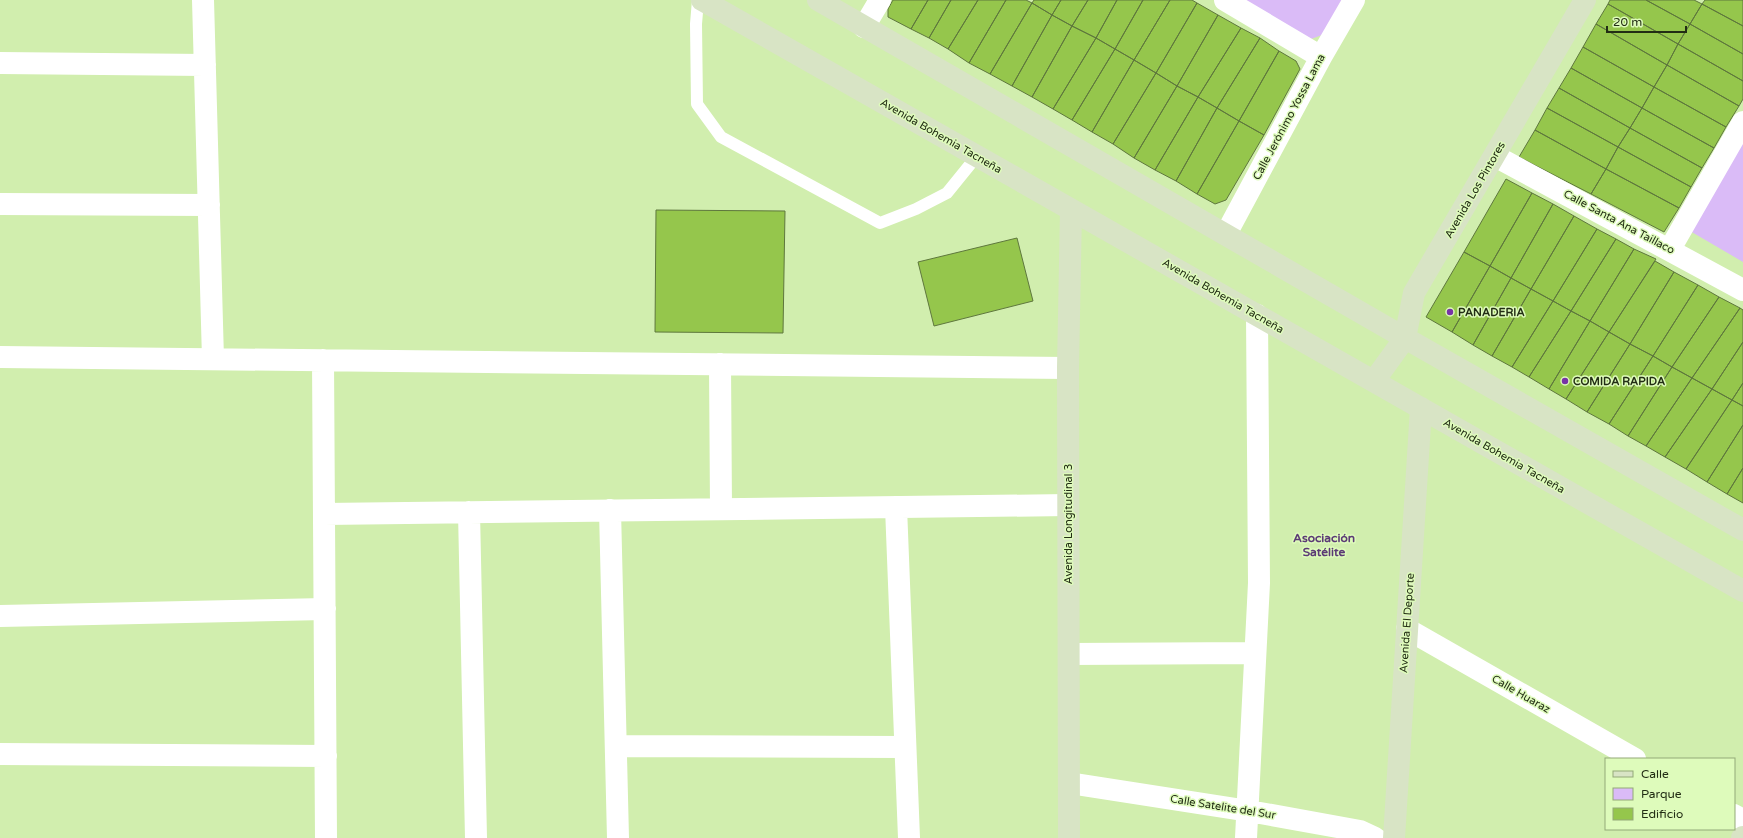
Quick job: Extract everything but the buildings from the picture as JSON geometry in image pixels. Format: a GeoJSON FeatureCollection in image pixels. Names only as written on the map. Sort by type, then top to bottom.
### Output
{"type":"FeatureCollection","features":[{"type":"Feature","properties":{"kind":"main road","name":"Avenida Bohemia Tacneña"},"geometry":{"type":"LineString","coordinates":[[702,0],[1743,591]]}},
{"type":"Feature","properties":{"kind":"main road"},"geometry":{"type":"LineString","coordinates":[[818,0],[1405,338],[1743,530]]}},
{"type":"Feature","properties":{"kind":"main road","name":"Avenida Los Pintores"},"geometry":{"type":"LineString","coordinates":[[1374,382],[1405,338],[1414,293],[1495,156],[1584,0]]}},
{"type":"Feature","properties":{"kind":"main road","name":"Avenida Longitudinal 3"},"geometry":{"type":"LineString","coordinates":[[1069,838],[1068,368],[1071,210]]}},
{"type":"Feature","properties":{"kind":"main road","name":"Avenida El Deporte"},"geometry":{"type":"LineString","coordinates":[[1394,838],[1421,408]]}},
{"type":"Feature","properties":{"kind":"street"},"geometry":{"type":"LineString","coordinates":[[203,0],[213,359]]}},
{"type":"Feature","properties":{"kind":"street"},"geometry":{"type":"LineString","coordinates":[[864,27],[880,0]]}},
{"type":"Feature","properties":{"kind":"street"},"geometry":{"type":"LineString","coordinates":[[1225,0],[1321,57]]}},
{"type":"Feature","properties":{"kind":"street","name":"Calle Jerónimo Yossa Lama"},"geometry":{"type":"LineString","coordinates":[[1226,234],[1321,57],[1354,0]]}},
{"type":"Feature","properties":{"kind":"street"},"geometry":{"type":"LineString","coordinates":[[0,63],[205,65]]}},
{"type":"Feature","properties":{"kind":"street"},"geometry":{"type":"LineString","coordinates":[[1670,249],[1743,122]]}},
{"type":"Feature","properties":{"kind":"street","name":"Calle Santa Ana Taillaco"},"geometry":{"type":"LineString","coordinates":[[1495,156],[1670,249],[1743,290]]}},
{"type":"Feature","properties":{"kind":"street"},"geometry":{"type":"LineString","coordinates":[[0,204],[209,205]]}},
{"type":"Feature","properties":{"kind":"street"},"geometry":{"type":"LineString","coordinates":[[1246,838],[1249,811],[1254,653],[1259,583],[1257,315]]}},
{"type":"Feature","properties":{"kind":"street"},"geometry":{"type":"LineString","coordinates":[[0,357],[1068,368]]}},
{"type":"Feature","properties":{"kind":"street"},"geometry":{"type":"LineString","coordinates":[[323,360],[326,838]]}},
{"type":"Feature","properties":{"kind":"street"},"geometry":{"type":"LineString","coordinates":[[720,364],[721,509]]}},
{"type":"Feature","properties":{"kind":"street"},"geometry":{"type":"LineString","coordinates":[[324,514],[1068,505]]}},
{"type":"Feature","properties":{"kind":"street"},"geometry":{"type":"LineString","coordinates":[[896,507],[909,838]]}},
{"type":"Feature","properties":{"kind":"street"},"geometry":{"type":"LineString","coordinates":[[610,510],[618,838]]}},
{"type":"Feature","properties":{"kind":"street"},"geometry":{"type":"LineString","coordinates":[[469,512],[476,838]]}},
{"type":"Feature","properties":{"kind":"street"},"geometry":{"type":"LineString","coordinates":[[0,616],[325,609]]}},
{"type":"Feature","properties":{"kind":"street","name":"Calle Huaraz"},"geometry":{"type":"LineString","coordinates":[[1407,629],[1633,758]]}},
{"type":"Feature","properties":{"kind":"street"},"geometry":{"type":"LineString","coordinates":[[1069,654],[1254,653]]}},
{"type":"Feature","properties":{"kind":"street"},"geometry":{"type":"LineString","coordinates":[[616,746],[905,747]]}},
{"type":"Feature","properties":{"kind":"street"},"geometry":{"type":"LineString","coordinates":[[0,754],[326,756]]}},
{"type":"Feature","properties":{"kind":"street","name":"Calle Satelite del Sur"},"geometry":{"type":"LineString","coordinates":[[1069,783],[1249,811],[1360,831],[1375,838]]}},
{"type":"Feature","properties":{"kind":"lane"},"geometry":{"type":"LineString","coordinates":[[698,0],[696,24],[697,104],[722,137],[880,223],[916,209],[947,193],[977,156]]}},
{"type":"Feature","properties":{"kind":"green space"},"geometry":{"type":"Polygon","coordinates":[[[1243,0],[1342,0],[1322,35],[1311,39],[1243,0]]]}},
{"type":"Feature","properties":{"kind":"green space"},"geometry":{"type":"Polygon","coordinates":[[[1743,142],[1743,262],[1690,231],[1743,142]]]}},
{"type":"Feature","properties":{"kind":"place","name":"PANADERIA"},"geometry":{"type":"Point","coordinates":[1450,312]}},
{"type":"Feature","properties":{"kind":"place","name":"COMIDA RAPIDA"},"geometry":{"type":"Point","coordinates":[1565,381]}},
{"type":"Feature","properties":{"kind":"district","name":"Asociación Satélite"},"geometry":{"type":"Point","coordinates":[1324,545]}}]}
